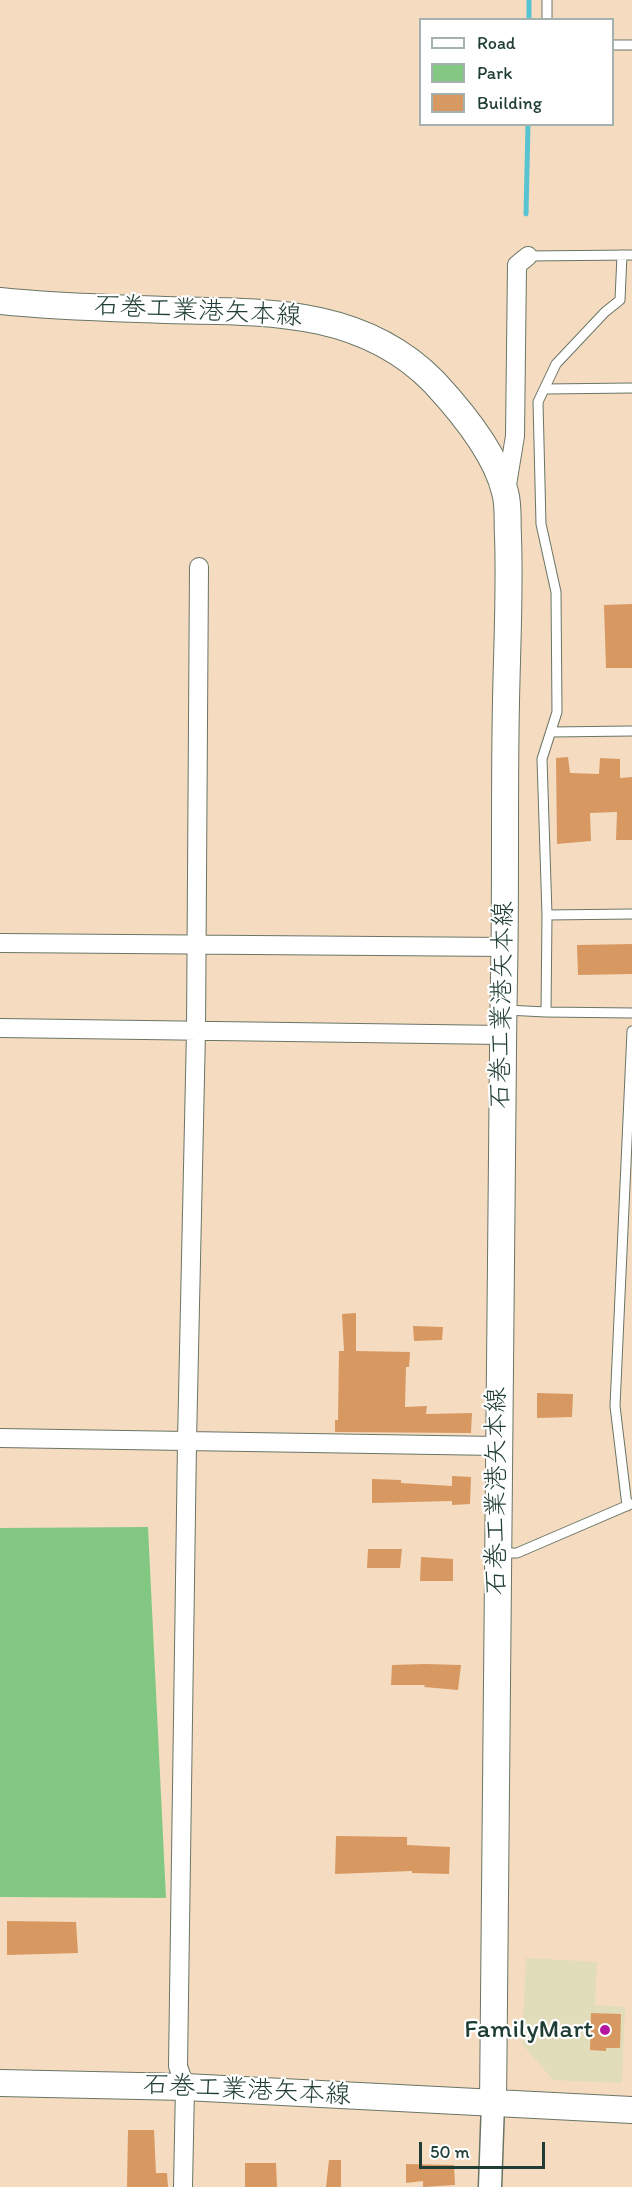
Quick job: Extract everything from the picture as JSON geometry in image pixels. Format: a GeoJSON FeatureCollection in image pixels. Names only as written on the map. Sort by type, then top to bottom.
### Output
{"type":"FeatureCollection","features":[{"type":"Feature","properties":{"kind":"main road","name":"石巻工業港矢本線"},"geometry":{"type":"LineString","coordinates":[[0,301],[102,308],[263,312],[313,318],[358,331],[396,352],[429,377],[455,406],[488,450],[506,493],[510,582],[506,703],[505,947],[496,1446],[493,2104]]}},
{"type":"Feature","properties":{"kind":"main road","name":"石巻工業港矢本線"},"geometry":{"type":"LineString","coordinates":[[0,2083],[185,2086],[632,2110]]}},
{"type":"Feature","properties":{"kind":"street"},"geometry":{"type":"LineString","coordinates":[[506,493],[514,436],[517,265],[528,256]]}},
{"type":"Feature","properties":{"kind":"street"},"geometry":{"type":"LineString","coordinates":[[183,2187],[185,2086],[178,2066],[187,1442],[196,1031],[199,567]]}},
{"type":"Feature","properties":{"kind":"street"},"geometry":{"type":"LineString","coordinates":[[0,944],[505,947]]}},
{"type":"Feature","properties":{"kind":"street"},"geometry":{"type":"LineString","coordinates":[[0,1028],[503,1035]]}},
{"type":"Feature","properties":{"kind":"street"},"geometry":{"type":"LineString","coordinates":[[0,1438],[496,1446]]}},
{"type":"Feature","properties":{"kind":"street"},"geometry":{"type":"LineString","coordinates":[[490,2187],[493,2104]]}},
{"type":"Feature","properties":{"kind":"lane"},"geometry":{"type":"LineString","coordinates":[[547,0],[547,18]]}},
{"type":"Feature","properties":{"kind":"lane"},"geometry":{"type":"LineString","coordinates":[[614,45],[632,45]]}},
{"type":"Feature","properties":{"kind":"lane"},"geometry":{"type":"LineString","coordinates":[[546,1012],[547,915],[542,759],[557,712],[556,592],[541,524],[538,402],[556,364],[605,312],[620,300],[622,255]]}},
{"type":"Feature","properties":{"kind":"lane"},"geometry":{"type":"LineString","coordinates":[[528,256],[632,255]]}},
{"type":"Feature","properties":{"kind":"lane"},"geometry":{"type":"LineString","coordinates":[[546,389],[632,388]]}},
{"type":"Feature","properties":{"kind":"lane"},"geometry":{"type":"LineString","coordinates":[[552,732],[632,730]]}},
{"type":"Feature","properties":{"kind":"lane"},"geometry":{"type":"LineString","coordinates":[[547,915],[632,914]]}},
{"type":"Feature","properties":{"kind":"lane"},"geometry":{"type":"LineString","coordinates":[[504,1010],[632,1013]]}},
{"type":"Feature","properties":{"kind":"lane"},"geometry":{"type":"LineString","coordinates":[[496,1553],[517,1553],[630,1505],[615,1406],[627,1253],[632,1031]]}},
{"type":"Feature","properties":{"kind":"shaded area"},"geometry":{"type":"Polygon","coordinates":[[[526,1958],[597,1962],[595,2005],[625,2007],[622,2083],[553,2080],[522,2044],[526,1958]]]}},
{"type":"Feature","properties":{"kind":"green space"},"geometry":{"type":"Polygon","coordinates":[[[148,1527],[166,1898],[0,1897],[0,1528],[148,1527]]]}},
{"type":"Feature","properties":{"kind":"building"},"geometry":{"type":"Polygon","coordinates":[[[632,604],[632,668],[606,668],[604,605],[632,604]]]}},
{"type":"Feature","properties":{"kind":"building"},"geometry":{"type":"Polygon","coordinates":[[[568,757],[570,773],[599,774],[600,758],[620,759],[620,778],[632,777],[632,840],[616,840],[617,812],[590,813],[591,841],[557,844],[556,758],[568,757]]]}},
{"type":"Feature","properties":{"kind":"building"},"geometry":{"type":"Polygon","coordinates":[[[632,944],[632,974],[578,975],[577,945],[632,944]]]}},
{"type":"Feature","properties":{"kind":"building"},"geometry":{"type":"Polygon","coordinates":[[[356,1313],[356,1351],[410,1352],[409,1367],[406,1367],[405,1407],[427,1406],[426,1414],[472,1413],[471,1433],[335,1432],[335,1420],[338,1420],[339,1351],[344,1351],[342,1314],[356,1313]]]}},
{"type":"Feature","properties":{"kind":"building"},"geometry":{"type":"Polygon","coordinates":[[[413,1326],[443,1327],[442,1340],[414,1341],[413,1326]]]}},
{"type":"Feature","properties":{"kind":"building"},"geometry":{"type":"Polygon","coordinates":[[[537,1393],[573,1394],[572,1417],[537,1418],[537,1393]]]}},
{"type":"Feature","properties":{"kind":"building"},"geometry":{"type":"Polygon","coordinates":[[[452,1476],[471,1477],[470,1504],[452,1505],[452,1501],[372,1503],[372,1479],[452,1486],[452,1476]]]}},
{"type":"Feature","properties":{"kind":"building"},"geometry":{"type":"Polygon","coordinates":[[[368,1549],[402,1549],[400,1568],[367,1568],[368,1549]]]}},
{"type":"Feature","properties":{"kind":"building"},"geometry":{"type":"Polygon","coordinates":[[[421,1557],[453,1559],[453,1581],[420,1581],[421,1557]]]}},
{"type":"Feature","properties":{"kind":"building"},"geometry":{"type":"Polygon","coordinates":[[[392,1665],[461,1665],[458,1690],[424,1687],[425,1685],[391,1685],[392,1665]]]}},
{"type":"Feature","properties":{"kind":"building"},"geometry":{"type":"Polygon","coordinates":[[[336,1836],[407,1837],[407,1845],[450,1847],[449,1874],[412,1873],[412,1871],[335,1874],[336,1836]]]}},
{"type":"Feature","properties":{"kind":"building"},"geometry":{"type":"Polygon","coordinates":[[[7,1921],[76,1922],[78,1953],[7,1955],[7,1921]]]}},
{"type":"Feature","properties":{"kind":"building"},"geometry":{"type":"Polygon","coordinates":[[[591,2013],[621,2014],[620,2048],[606,2048],[606,2051],[590,2050],[591,2013]]]}},
{"type":"Feature","properties":{"kind":"building"},"geometry":{"type":"Polygon","coordinates":[[[128,2130],[154,2130],[156,2173],[167,2173],[168,2187],[127,2187],[128,2130]]]}},
{"type":"Feature","properties":{"kind":"building"},"geometry":{"type":"Polygon","coordinates":[[[329,2160],[341,2160],[341,2187],[326,2187],[329,2160]]]}},
{"type":"Feature","properties":{"kind":"building"},"geometry":{"type":"Polygon","coordinates":[[[245,2163],[276,2163],[277,2187],[245,2187],[245,2163]]]}},
{"type":"Feature","properties":{"kind":"building"},"geometry":{"type":"Polygon","coordinates":[[[406,2164],[454,2165],[455,2185],[423,2187],[423,2181],[406,2183],[406,2164]]]}},
{"type":"Feature","properties":{"kind":"waterway"},"geometry":{"type":"LineString","coordinates":[[529,0],[529,18]]}},
{"type":"Feature","properties":{"kind":"waterway"},"geometry":{"type":"LineString","coordinates":[[526,214],[528,126]]}},
{"type":"Feature","properties":{"kind":"place","name":"FamilyMart"},"geometry":{"type":"Point","coordinates":[605,2030]}}]}
